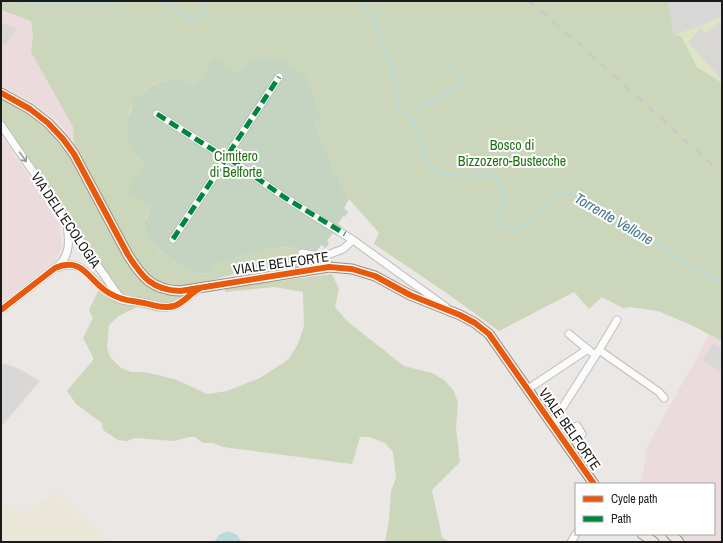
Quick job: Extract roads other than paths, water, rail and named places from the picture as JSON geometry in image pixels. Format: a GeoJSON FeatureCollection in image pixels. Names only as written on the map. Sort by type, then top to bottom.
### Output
{"type":"FeatureCollection","features":[{"type":"Feature","properties":{"kind":"main road","name":"VIALE BELFORTE"},"geometry":{"type":"LineString","coordinates":[[1,93],[30,109],[48,123],[67,144],[74,154],[128,255],[143,277],[150,283],[163,290],[180,291],[329,267],[352,269],[375,276],[410,295],[451,310],[474,323],[489,334],[553,422],[593,483]]}},
{"type":"Feature","properties":{"kind":"main road"},"geometry":{"type":"LineString","coordinates":[[644,535],[654,542]]}},
{"type":"Feature","properties":{"kind":"street"},"geometry":{"type":"LineString","coordinates":[[173,239],[228,159],[279,78]]}},
{"type":"Feature","properties":{"kind":"street"},"geometry":{"type":"LineString","coordinates":[[157,114],[222,155],[225,152],[228,159],[284,197],[345,234],[451,310]]}},
{"type":"Feature","properties":{"kind":"street","name":"VIA DELL'ECOLOGIA"},"geometry":{"type":"LineString","coordinates":[[1,125],[66,221],[123,300]]}},
{"type":"Feature","properties":{"kind":"street"},"geometry":{"type":"LineString","coordinates":[[1,310],[55,268],[64,258],[68,251],[68,232],[66,221]]}},
{"type":"Feature","properties":{"kind":"street"},"geometry":{"type":"LineString","coordinates":[[302,253],[322,257],[344,249],[353,240]]}},
{"type":"Feature","properties":{"kind":"street"},"geometry":{"type":"LineString","coordinates":[[55,268],[65,264],[74,265],[86,272],[107,292],[123,300],[143,302],[159,307],[175,306],[187,299],[195,291],[206,287]]}},
{"type":"Feature","properties":{"kind":"street"},"geometry":{"type":"LineString","coordinates":[[553,422],[617,320]]}},
{"type":"Feature","properties":{"kind":"street"},"geometry":{"type":"LineString","coordinates":[[569,334],[588,349],[597,353],[659,392],[664,398]]}},
{"type":"Feature","properties":{"kind":"street","name":"VIALE BELFORTE"},"geometry":{"type":"LineString","coordinates":[[528,389],[588,349]]}},
{"type":"Feature","properties":{"kind":"street"},"geometry":{"type":"LineString","coordinates":[[553,422],[561,422],[583,439],[577,426]]}},
{"type":"Feature","properties":{"kind":"water"},"geometry":{"type":"Polygon","coordinates":[[[228,531],[237,535],[242,542],[214,542],[219,535],[228,531]]]}},
{"type":"Feature","properties":{"kind":"waterway","name":"Torrente Vellone"},"geometry":{"type":"LineString","coordinates":[[18,1],[44,3],[97,3],[123,1]]}},
{"type":"Feature","properties":{"kind":"waterway","name":"Torrente Vellone"},"geometry":{"type":"LineString","coordinates":[[156,1],[169,3],[189,19],[197,20],[202,14],[206,1]]}},
{"type":"Feature","properties":{"kind":"waterway","name":"Torrente Vellone"},"geometry":{"type":"LineString","coordinates":[[362,1],[382,39],[390,60],[397,83],[396,104],[401,111],[413,121],[428,163],[436,171],[451,175],[491,175],[497,179],[501,184],[504,194],[498,218],[502,227],[512,230],[525,225],[553,196],[565,191],[574,194],[631,226],[669,251],[685,264],[722,283]]}},
{"type":"Feature","properties":{"kind":"waterway"},"geometry":{"type":"LineString","coordinates":[[412,120],[422,106],[462,85],[464,81],[450,67]]}},
{"type":"Feature","properties":{"kind":"railway"},"geometry":{"type":"LineString","coordinates":[[528,1],[573,38],[722,174]]}},
{"type":"Feature","properties":{"kind":"park label","name":"Bosco di Bizzozero-Bustecche"},"geometry":{"type":"Point","coordinates":[512,154]}},
{"type":"Feature","properties":{"kind":"park label","name":"Cimitero di Belforte"},"geometry":{"type":"Point","coordinates":[236,164]}}]}
